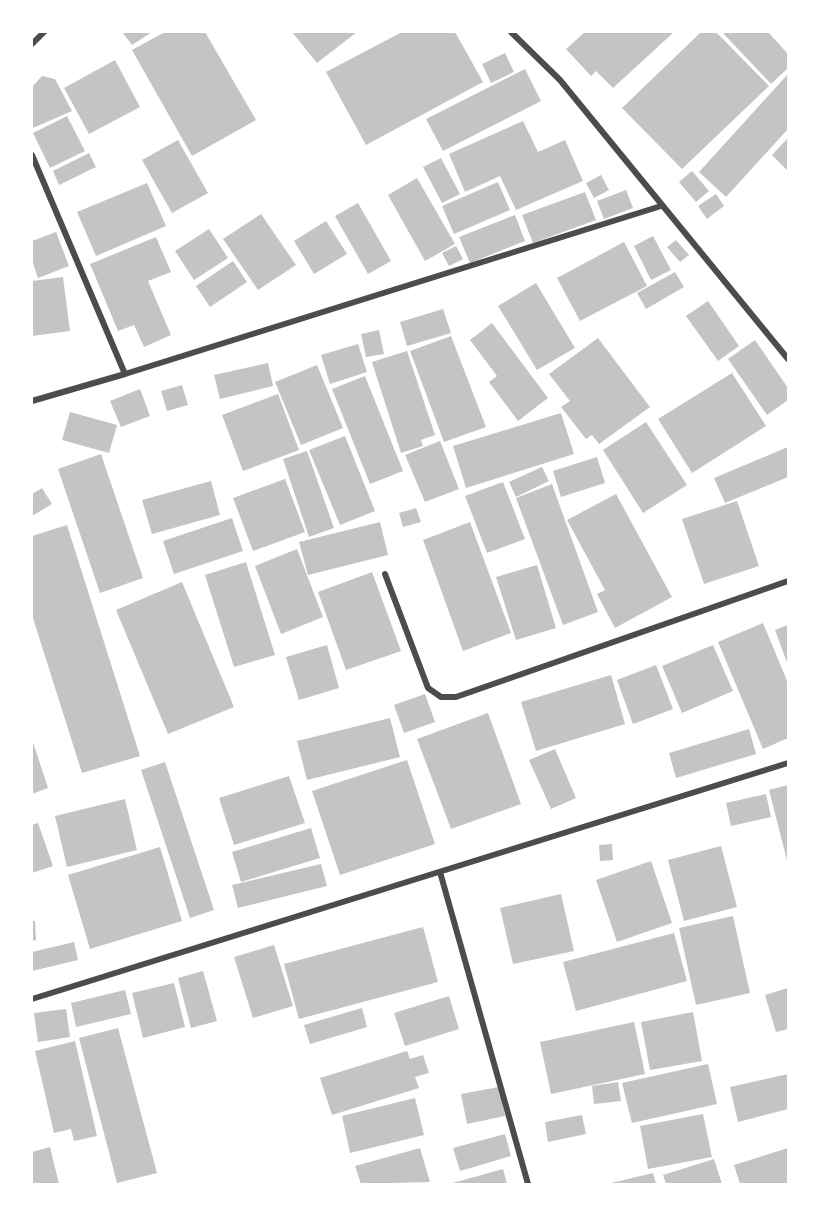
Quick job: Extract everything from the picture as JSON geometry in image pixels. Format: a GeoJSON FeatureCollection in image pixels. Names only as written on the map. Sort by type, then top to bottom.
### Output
{"type":"FeatureCollection","features":[{"type":"Feature","properties":{"kind":"street"},"geometry":{"type":"LineString","coordinates":[[32,44],[44,32]]}},
{"type":"Feature","properties":{"kind":"street"},"geometry":{"type":"LineString","coordinates":[[511,32],[560,80],[661,206],[789,359]]}},
{"type":"Feature","properties":{"kind":"street"},"geometry":{"type":"LineString","coordinates":[[32,154],[125,374]]}},
{"type":"Feature","properties":{"kind":"street"},"geometry":{"type":"LineString","coordinates":[[32,401],[661,206]]}},
{"type":"Feature","properties":{"kind":"street"},"geometry":{"type":"LineString","coordinates":[[385,574],[428,688],[441,697],[456,698],[789,581]]}},
{"type":"Feature","properties":{"kind":"street"},"geometry":{"type":"LineString","coordinates":[[32,999],[789,763]]}},
{"type":"Feature","properties":{"kind":"street"},"geometry":{"type":"LineString","coordinates":[[440,872],[528,1185]]}},
{"type":"Feature","properties":{"kind":"building"},"geometry":{"type":"Polygon","coordinates":[[[122,32],[152,32],[132,45],[122,32]]]}},
{"type":"Feature","properties":{"kind":"building"},"geometry":{"type":"Polygon","coordinates":[[[165,32],[205,32],[256,120],[192,156],[132,50],[165,32]]]}},
{"type":"Feature","properties":{"kind":"building"},"geometry":{"type":"Polygon","coordinates":[[[292,32],[357,32],[317,63],[292,32]]]}},
{"type":"Feature","properties":{"kind":"building"},"geometry":{"type":"Polygon","coordinates":[[[402,32],[455,32],[483,82],[366,145],[326,72],[402,32]]]}},
{"type":"Feature","properties":{"kind":"building"},"geometry":{"type":"Polygon","coordinates":[[[585,32],[674,32],[613,88],[596,71],[591,76],[566,49],[585,32]]]}},
{"type":"Feature","properties":{"kind":"building"},"geometry":{"type":"Polygon","coordinates":[[[701,32],[716,32],[769,86],[682,169],[622,108],[701,32]]]}},
{"type":"Feature","properties":{"kind":"building"},"geometry":{"type":"Polygon","coordinates":[[[722,32],[768,32],[788,54],[788,68],[771,84],[722,32]]]}},
{"type":"Feature","properties":{"kind":"building"},"geometry":{"type":"Polygon","coordinates":[[[505,53],[514,72],[491,83],[482,64],[505,53]]]}},
{"type":"Feature","properties":{"kind":"building"},"geometry":{"type":"Polygon","coordinates":[[[115,60],[140,107],[89,134],[64,88],[115,60]]]}},
{"type":"Feature","properties":{"kind":"building"},"geometry":{"type":"Polygon","coordinates":[[[525,69],[541,101],[443,151],[426,119],[525,69]]]}},
{"type":"Feature","properties":{"kind":"building"},"geometry":{"type":"Polygon","coordinates":[[[788,74],[788,129],[726,197],[699,172],[788,74]]]}},
{"type":"Feature","properties":{"kind":"building"},"geometry":{"type":"Polygon","coordinates":[[[42,76],[55,79],[72,111],[33,128],[32,87],[42,76]]]}},
{"type":"Feature","properties":{"kind":"building"},"geometry":{"type":"Polygon","coordinates":[[[67,116],[85,151],[50,168],[33,133],[67,116]]]}},
{"type":"Feature","properties":{"kind":"building"},"geometry":{"type":"Polygon","coordinates":[[[523,121],[538,152],[565,140],[583,181],[516,210],[500,176],[465,192],[449,154],[523,121]]]}},
{"type":"Feature","properties":{"kind":"building"},"geometry":{"type":"Polygon","coordinates":[[[788,138],[788,171],[772,155],[788,138]]]}},
{"type":"Feature","properties":{"kind":"building"},"geometry":{"type":"Polygon","coordinates":[[[178,140],[208,193],[172,213],[142,160],[178,140]]]}},
{"type":"Feature","properties":{"kind":"building"},"geometry":{"type":"Polygon","coordinates":[[[89,153],[96,167],[59,185],[53,171],[89,153]]]}},
{"type":"Feature","properties":{"kind":"building"},"geometry":{"type":"Polygon","coordinates":[[[441,158],[460,194],[442,203],[423,167],[441,158]]]}},
{"type":"Feature","properties":{"kind":"building"},"geometry":{"type":"Polygon","coordinates":[[[692,171],[709,191],[696,202],[679,182],[692,171]]]}},
{"type":"Feature","properties":{"kind":"building"},"geometry":{"type":"Polygon","coordinates":[[[601,175],[609,190],[594,198],[586,183],[601,175]]]}},
{"type":"Feature","properties":{"kind":"building"},"geometry":{"type":"Polygon","coordinates":[[[417,178],[455,244],[425,261],[388,195],[417,178]]]}},
{"type":"Feature","properties":{"kind":"building"},"geometry":{"type":"Polygon","coordinates":[[[498,182],[510,210],[454,234],[442,206],[498,182]]]}},
{"type":"Feature","properties":{"kind":"building"},"geometry":{"type":"Polygon","coordinates":[[[147,183],[166,226],[96,256],[77,212],[147,183]]]}},
{"type":"Feature","properties":{"kind":"building"},"geometry":{"type":"Polygon","coordinates":[[[626,190],[633,208],[604,219],[597,201],[626,190]]]}},
{"type":"Feature","properties":{"kind":"building"},"geometry":{"type":"Polygon","coordinates":[[[585,192],[596,220],[533,243],[522,215],[585,192]]]}},
{"type":"Feature","properties":{"kind":"building"},"geometry":{"type":"Polygon","coordinates":[[[716,194],[724,206],[707,219],[698,206],[716,194]]]}},
{"type":"Feature","properties":{"kind":"building"},"geometry":{"type":"Polygon","coordinates":[[[358,203],[391,261],[368,274],[335,216],[358,203]]]}},
{"type":"Feature","properties":{"kind":"building"},"geometry":{"type":"Polygon","coordinates":[[[261,214],[296,265],[258,290],[223,239],[261,214]]]}},
{"type":"Feature","properties":{"kind":"building"},"geometry":{"type":"Polygon","coordinates":[[[515,215],[525,241],[470,263],[459,237],[515,215]]]}},
{"type":"Feature","properties":{"kind":"building"},"geometry":{"type":"Polygon","coordinates":[[[326,221],[347,254],[314,274],[294,241],[326,221]]]}},
{"type":"Feature","properties":{"kind":"building"},"geometry":{"type":"Polygon","coordinates":[[[209,229],[228,258],[194,280],[175,251],[209,229]]]}},
{"type":"Feature","properties":{"kind":"building"},"geometry":{"type":"Polygon","coordinates":[[[56,232],[69,266],[38,278],[32,260],[32,241],[56,232]]]}},
{"type":"Feature","properties":{"kind":"building"},"geometry":{"type":"Polygon","coordinates":[[[653,236],[671,270],[651,280],[634,246],[653,236]]]}},
{"type":"Feature","properties":{"kind":"building"},"geometry":{"type":"Polygon","coordinates":[[[156,237],[171,272],[148,281],[171,335],[144,347],[134,325],[118,331],[90,264],[156,237]]]}},
{"type":"Feature","properties":{"kind":"building"},"geometry":{"type":"Polygon","coordinates":[[[676,240],[689,255],[680,262],[667,247],[676,240]]]}},
{"type":"Feature","properties":{"kind":"building"},"geometry":{"type":"Polygon","coordinates":[[[624,242],[647,286],[580,321],[557,278],[624,242]]]}},
{"type":"Feature","properties":{"kind":"building"},"geometry":{"type":"Polygon","coordinates":[[[456,246],[463,259],[449,266],[442,253],[456,246]]]}},
{"type":"Feature","properties":{"kind":"building"},"geometry":{"type":"Polygon","coordinates":[[[233,261],[247,282],[210,307],[196,286],[233,261]]]}},
{"type":"Feature","properties":{"kind":"building"},"geometry":{"type":"Polygon","coordinates":[[[675,272],[684,287],[646,309],[637,293],[675,272]]]}},
{"type":"Feature","properties":{"kind":"building"},"geometry":{"type":"Polygon","coordinates":[[[63,277],[70,331],[32,336],[32,281],[63,277]]]}},
{"type":"Feature","properties":{"kind":"building"},"geometry":{"type":"Polygon","coordinates":[[[536,283],[575,348],[537,370],[498,306],[536,283]]]}},
{"type":"Feature","properties":{"kind":"building"},"geometry":{"type":"Polygon","coordinates":[[[708,301],[739,346],[718,361],[686,316],[708,301]]]}},
{"type":"Feature","properties":{"kind":"building"},"geometry":{"type":"Polygon","coordinates":[[[443,309],[451,333],[407,346],[400,322],[443,309]]]}},
{"type":"Feature","properties":{"kind":"building"},"geometry":{"type":"Polygon","coordinates":[[[492,323],[548,398],[518,421],[489,382],[497,376],[470,340],[492,323]]]}},
{"type":"Feature","properties":{"kind":"building"},"geometry":{"type":"Polygon","coordinates":[[[379,330],[384,354],[366,357],[361,334],[379,330]]]}},
{"type":"Feature","properties":{"kind":"building"},"geometry":{"type":"Polygon","coordinates":[[[451,336],[486,427],[444,442],[410,351],[451,336]]]}},
{"type":"Feature","properties":{"kind":"building"},"geometry":{"type":"Polygon","coordinates":[[[598,338],[650,407],[599,444],[592,435],[586,439],[561,407],[570,401],[549,374],[598,338]]]}},
{"type":"Feature","properties":{"kind":"building"},"geometry":{"type":"Polygon","coordinates":[[[755,340],[788,388],[788,400],[767,415],[728,359],[755,340]]]}},
{"type":"Feature","properties":{"kind":"building"},"geometry":{"type":"Polygon","coordinates":[[[358,344],[367,372],[330,384],[321,355],[358,344]]]}},
{"type":"Feature","properties":{"kind":"building"},"geometry":{"type":"Polygon","coordinates":[[[407,351],[435,435],[421,440],[423,446],[401,453],[372,362],[407,351]]]}},
{"type":"Feature","properties":{"kind":"building"},"geometry":{"type":"Polygon","coordinates":[[[268,363],[273,386],[220,399],[214,375],[268,363]]]}},
{"type":"Feature","properties":{"kind":"building"},"geometry":{"type":"Polygon","coordinates":[[[317,365],[343,428],[301,445],[275,382],[317,365]]]}},
{"type":"Feature","properties":{"kind":"building"},"geometry":{"type":"Polygon","coordinates":[[[732,373],[766,426],[692,473],[658,419],[732,373]]]}},
{"type":"Feature","properties":{"kind":"building"},"geometry":{"type":"Polygon","coordinates":[[[365,376],[403,471],[370,484],[332,389],[365,376]]]}},
{"type":"Feature","properties":{"kind":"building"},"geometry":{"type":"Polygon","coordinates":[[[182,385],[188,405],[167,411],[161,391],[182,385]]]}},
{"type":"Feature","properties":{"kind":"building"},"geometry":{"type":"Polygon","coordinates":[[[140,389],[150,416],[121,427],[110,401],[140,389]]]}},
{"type":"Feature","properties":{"kind":"building"},"geometry":{"type":"Polygon","coordinates":[[[278,394],[299,450],[243,471],[222,415],[278,394]]]}},
{"type":"Feature","properties":{"kind":"building"},"geometry":{"type":"Polygon","coordinates":[[[70,412],[117,425],[109,453],[62,440],[70,412]]]}},
{"type":"Feature","properties":{"kind":"building"},"geometry":{"type":"Polygon","coordinates":[[[561,413],[574,454],[466,488],[453,446],[561,413]]]}},
{"type":"Feature","properties":{"kind":"building"},"geometry":{"type":"Polygon","coordinates":[[[646,422],[687,485],[643,513],[603,450],[646,422]]]}},
{"type":"Feature","properties":{"kind":"building"},"geometry":{"type":"Polygon","coordinates":[[[345,436],[375,511],[340,525],[309,450],[345,436]]]}},
{"type":"Feature","properties":{"kind":"building"},"geometry":{"type":"Polygon","coordinates":[[[440,441],[459,489],[425,502],[405,455],[440,441]]]}},
{"type":"Feature","properties":{"kind":"building"},"geometry":{"type":"Polygon","coordinates":[[[788,447],[788,477],[725,503],[714,478],[788,447]]]}},
{"type":"Feature","properties":{"kind":"building"},"geometry":{"type":"Polygon","coordinates":[[[307,451],[334,528],[309,537],[283,459],[307,451]]]}},
{"type":"Feature","properties":{"kind":"building"},"geometry":{"type":"Polygon","coordinates":[[[101,454],[143,578],[100,593],[58,469],[101,454]]]}},
{"type":"Feature","properties":{"kind":"building"},"geometry":{"type":"Polygon","coordinates":[[[597,457],[605,483],[561,497],[553,471],[597,457]]]}},
{"type":"Feature","properties":{"kind":"building"},"geometry":{"type":"Polygon","coordinates":[[[542,467],[549,481],[516,497],[509,482],[542,467]]]}},
{"type":"Feature","properties":{"kind":"building"},"geometry":{"type":"Polygon","coordinates":[[[285,479],[305,532],[253,551],[233,498],[285,479]]]}},
{"type":"Feature","properties":{"kind":"building"},"geometry":{"type":"Polygon","coordinates":[[[211,481],[220,515],[152,534],[142,500],[211,481]]]}},
{"type":"Feature","properties":{"kind":"building"},"geometry":{"type":"Polygon","coordinates":[[[503,482],[525,539],[487,553],[465,496],[503,482]]]}},
{"type":"Feature","properties":{"kind":"building"},"geometry":{"type":"Polygon","coordinates":[[[552,484],[598,612],[563,625],[516,498],[552,484]]]}},
{"type":"Feature","properties":{"kind":"building"},"geometry":{"type":"Polygon","coordinates":[[[42,488],[52,504],[32,516],[32,494],[42,488]]]}},
{"type":"Feature","properties":{"kind":"building"},"geometry":{"type":"Polygon","coordinates":[[[616,494],[672,597],[615,628],[597,594],[605,590],[567,520],[616,494]]]}},
{"type":"Feature","properties":{"kind":"building"},"geometry":{"type":"Polygon","coordinates":[[[737,501],[759,566],[704,584],[682,519],[737,501]]]}},
{"type":"Feature","properties":{"kind":"building"},"geometry":{"type":"Polygon","coordinates":[[[416,508],[421,522],[403,527],[399,513],[416,508]]]}},
{"type":"Feature","properties":{"kind":"building"},"geometry":{"type":"Polygon","coordinates":[[[232,518],[243,551],[174,574],[163,541],[232,518]]]}},
{"type":"Feature","properties":{"kind":"building"},"geometry":{"type":"Polygon","coordinates":[[[380,522],[388,555],[308,575],[299,542],[380,522]]]}},
{"type":"Feature","properties":{"kind":"building"},"geometry":{"type":"Polygon","coordinates":[[[470,522],[511,633],[463,651],[423,540],[470,522]]]}},
{"type":"Feature","properties":{"kind":"building"},"geometry":{"type":"Polygon","coordinates":[[[67,525],[140,756],[82,773],[32,615],[32,536],[67,525]]]}},
{"type":"Feature","properties":{"kind":"building"},"geometry":{"type":"Polygon","coordinates":[[[297,549],[323,617],[281,634],[255,566],[297,549]]]}},
{"type":"Feature","properties":{"kind":"building"},"geometry":{"type":"Polygon","coordinates":[[[246,562],[275,655],[234,667],[205,575],[246,562]]]}},
{"type":"Feature","properties":{"kind":"building"},"geometry":{"type":"Polygon","coordinates":[[[537,565],[556,628],[516,640],[496,577],[537,565]]]}},
{"type":"Feature","properties":{"kind":"building"},"geometry":{"type":"Polygon","coordinates":[[[372,572],[401,651],[346,670],[318,592],[372,572]]]}},
{"type":"Feature","properties":{"kind":"building"},"geometry":{"type":"Polygon","coordinates":[[[182,582],[234,707],[168,734],[116,610],[182,582]]]}},
{"type":"Feature","properties":{"kind":"building"},"geometry":{"type":"Polygon","coordinates":[[[763,623],[788,683],[788,738],[763,749],[718,642],[763,623]]]}},
{"type":"Feature","properties":{"kind":"building"},"geometry":{"type":"Polygon","coordinates":[[[788,625],[788,665],[775,630],[788,625]]]}},
{"type":"Feature","properties":{"kind":"building"},"geometry":{"type":"Polygon","coordinates":[[[327,645],[339,688],[299,700],[286,657],[327,645]]]}},
{"type":"Feature","properties":{"kind":"building"},"geometry":{"type":"Polygon","coordinates":[[[713,645],[733,691],[682,713],[662,666],[713,645]]]}},
{"type":"Feature","properties":{"kind":"building"},"geometry":{"type":"Polygon","coordinates":[[[656,665],[673,709],[633,724],[617,680],[656,665]]]}},
{"type":"Feature","properties":{"kind":"building"},"geometry":{"type":"Polygon","coordinates":[[[611,675],[625,724],[536,751],[521,702],[611,675]]]}},
{"type":"Feature","properties":{"kind":"building"},"geometry":{"type":"Polygon","coordinates":[[[425,694],[435,722],[404,733],[394,705],[425,694]]]}},
{"type":"Feature","properties":{"kind":"building"},"geometry":{"type":"Polygon","coordinates":[[[488,713],[521,804],[451,829],[417,739],[488,713]]]}},
{"type":"Feature","properties":{"kind":"building"},"geometry":{"type":"Polygon","coordinates":[[[390,718],[400,757],[307,780],[297,741],[390,718]]]}},
{"type":"Feature","properties":{"kind":"building"},"geometry":{"type":"Polygon","coordinates":[[[749,729],[756,754],[676,778],[669,753],[749,729]]]}},
{"type":"Feature","properties":{"kind":"building"},"geometry":{"type":"Polygon","coordinates":[[[32,739],[48,788],[32,794],[32,739]]]}},
{"type":"Feature","properties":{"kind":"building"},"geometry":{"type":"Polygon","coordinates":[[[555,749],[576,798],[551,809],[529,760],[555,749]]]}},
{"type":"Feature","properties":{"kind":"building"},"geometry":{"type":"Polygon","coordinates":[[[407,760],[435,844],[340,875],[312,791],[407,760]]]}},
{"type":"Feature","properties":{"kind":"building"},"geometry":{"type":"Polygon","coordinates":[[[165,762],[214,910],[190,918],[141,770],[165,762]]]}},
{"type":"Feature","properties":{"kind":"building"},"geometry":{"type":"Polygon","coordinates":[[[289,776],[305,823],[234,845],[219,798],[289,776]]]}},
{"type":"Feature","properties":{"kind":"building"},"geometry":{"type":"Polygon","coordinates":[[[788,785],[788,864],[769,790],[788,785]]]}},
{"type":"Feature","properties":{"kind":"building"},"geometry":{"type":"Polygon","coordinates":[[[766,794],[771,817],[731,826],[726,803],[766,794]]]}},
{"type":"Feature","properties":{"kind":"building"},"geometry":{"type":"Polygon","coordinates":[[[125,799],[137,850],[67,867],[55,816],[125,799]]]}},
{"type":"Feature","properties":{"kind":"building"},"geometry":{"type":"Polygon","coordinates":[[[38,823],[53,866],[32,873],[32,825],[38,823]]]}},
{"type":"Feature","properties":{"kind":"building"},"geometry":{"type":"Polygon","coordinates":[[[311,828],[320,858],[241,882],[232,852],[311,828]]]}},
{"type":"Feature","properties":{"kind":"building"},"geometry":{"type":"Polygon","coordinates":[[[612,844],[613,860],[600,861],[599,845],[612,844]]]}},
{"type":"Feature","properties":{"kind":"building"},"geometry":{"type":"Polygon","coordinates":[[[721,846],[737,907],[684,921],[668,860],[721,846]]]}},
{"type":"Feature","properties":{"kind":"building"},"geometry":{"type":"Polygon","coordinates":[[[160,847],[182,921],[90,949],[68,875],[160,847]]]}},
{"type":"Feature","properties":{"kind":"building"},"geometry":{"type":"Polygon","coordinates":[[[651,861],[672,923],[617,942],[596,880],[651,861]]]}},
{"type":"Feature","properties":{"kind":"building"},"geometry":{"type":"Polygon","coordinates":[[[321,864],[327,886],[238,908],[232,885],[321,864]]]}},
{"type":"Feature","properties":{"kind":"building"},"geometry":{"type":"Polygon","coordinates":[[[561,894],[574,951],[513,964],[500,908],[561,894]]]}},
{"type":"Feature","properties":{"kind":"building"},"geometry":{"type":"Polygon","coordinates":[[[733,916],[750,993],[696,1005],[679,928],[733,916]]]}},
{"type":"Feature","properties":{"kind":"building"},"geometry":{"type":"Polygon","coordinates":[[[32,921],[35,921],[36,940],[32,941],[32,921]]]}},
{"type":"Feature","properties":{"kind":"building"},"geometry":{"type":"Polygon","coordinates":[[[423,927],[438,982],[299,1019],[284,964],[423,927]]]}},
{"type":"Feature","properties":{"kind":"building"},"geometry":{"type":"Polygon","coordinates":[[[674,933],[687,981],[576,1011],[563,962],[674,933]]]}},
{"type":"Feature","properties":{"kind":"building"},"geometry":{"type":"Polygon","coordinates":[[[74,942],[78,960],[32,971],[32,952],[74,942]]]}},
{"type":"Feature","properties":{"kind":"building"},"geometry":{"type":"Polygon","coordinates":[[[274,945],[293,1006],[253,1018],[234,957],[274,945]]]}},
{"type":"Feature","properties":{"kind":"building"},"geometry":{"type":"Polygon","coordinates":[[[203,971],[217,1021],[191,1028],[178,978],[203,971]]]}},
{"type":"Feature","properties":{"kind":"building"},"geometry":{"type":"Polygon","coordinates":[[[174,983],[185,1027],[143,1038],[132,993],[174,983]]]}},
{"type":"Feature","properties":{"kind":"building"},"geometry":{"type":"Polygon","coordinates":[[[788,988],[788,1029],[776,1032],[765,995],[788,988]]]}},
{"type":"Feature","properties":{"kind":"building"},"geometry":{"type":"Polygon","coordinates":[[[125,990],[131,1014],[76,1027],[71,1003],[125,990]]]}},
{"type":"Feature","properties":{"kind":"building"},"geometry":{"type":"Polygon","coordinates":[[[449,996],[459,1029],[405,1046],[394,1013],[449,996]]]}},
{"type":"Feature","properties":{"kind":"building"},"geometry":{"type":"Polygon","coordinates":[[[362,1008],[367,1027],[310,1044],[304,1025],[362,1008]]]}},
{"type":"Feature","properties":{"kind":"building"},"geometry":{"type":"Polygon","coordinates":[[[66,1009],[70,1037],[38,1042],[34,1013],[66,1009]]]}},
{"type":"Feature","properties":{"kind":"building"},"geometry":{"type":"Polygon","coordinates":[[[693,1012],[702,1061],[650,1070],[641,1022],[693,1012]]]}},
{"type":"Feature","properties":{"kind":"building"},"geometry":{"type":"Polygon","coordinates":[[[634,1022],[645,1074],[551,1094],[540,1042],[634,1022]]]}},
{"type":"Feature","properties":{"kind":"building"},"geometry":{"type":"Polygon","coordinates":[[[118,1028],[157,1173],[117,1183],[79,1038],[118,1028]]]}},
{"type":"Feature","properties":{"kind":"building"},"geometry":{"type":"Polygon","coordinates":[[[75,1041],[97,1136],[74,1141],[71,1129],[54,1133],[35,1051],[75,1041]]]}},
{"type":"Feature","properties":{"kind":"building"},"geometry":{"type":"Polygon","coordinates":[[[407,1051],[410,1059],[423,1055],[429,1073],[415,1077],[419,1088],[332,1115],[320,1078],[407,1051]]]}},
{"type":"Feature","properties":{"kind":"building"},"geometry":{"type":"Polygon","coordinates":[[[708,1064],[717,1104],[632,1123],[622,1083],[708,1064]]]}},
{"type":"Feature","properties":{"kind":"building"},"geometry":{"type":"Polygon","coordinates":[[[788,1074],[788,1109],[738,1122],[730,1087],[788,1074]]]}},
{"type":"Feature","properties":{"kind":"building"},"geometry":{"type":"Polygon","coordinates":[[[618,1082],[621,1101],[594,1104],[592,1086],[618,1082]]]}},
{"type":"Feature","properties":{"kind":"building"},"geometry":{"type":"Polygon","coordinates":[[[499,1087],[505,1116],[467,1124],[461,1094],[499,1087]]]}},
{"type":"Feature","properties":{"kind":"building"},"geometry":{"type":"Polygon","coordinates":[[[415,1098],[424,1135],[350,1153],[342,1116],[415,1098]]]}},
{"type":"Feature","properties":{"kind":"building"},"geometry":{"type":"Polygon","coordinates":[[[703,1114],[712,1157],[648,1169],[640,1126],[703,1114]]]}},
{"type":"Feature","properties":{"kind":"building"},"geometry":{"type":"Polygon","coordinates":[[[582,1115],[586,1134],[548,1142],[545,1122],[582,1115]]]}},
{"type":"Feature","properties":{"kind":"building"},"geometry":{"type":"Polygon","coordinates":[[[505,1134],[511,1156],[460,1171],[453,1148],[505,1134]]]}},
{"type":"Feature","properties":{"kind":"building"},"geometry":{"type":"Polygon","coordinates":[[[50,1147],[59,1184],[32,1184],[32,1152],[50,1147]]]}},
{"type":"Feature","properties":{"kind":"building"},"geometry":{"type":"Polygon","coordinates":[[[420,1148],[430,1182],[361,1184],[355,1166],[420,1148]]]}},
{"type":"Feature","properties":{"kind":"building"},"geometry":{"type":"Polygon","coordinates":[[[788,1148],[788,1184],[740,1184],[734,1165],[788,1148]]]}},
{"type":"Feature","properties":{"kind":"building"},"geometry":{"type":"Polygon","coordinates":[[[714,1159],[722,1184],[666,1184],[663,1175],[714,1159]]]}},
{"type":"Feature","properties":{"kind":"building"},"geometry":{"type":"Polygon","coordinates":[[[503,1169],[507,1184],[449,1184],[503,1169]]]}},
{"type":"Feature","properties":{"kind":"building"},"geometry":{"type":"Polygon","coordinates":[[[653,1173],[656,1184],[607,1184],[653,1173]]]}}]}
